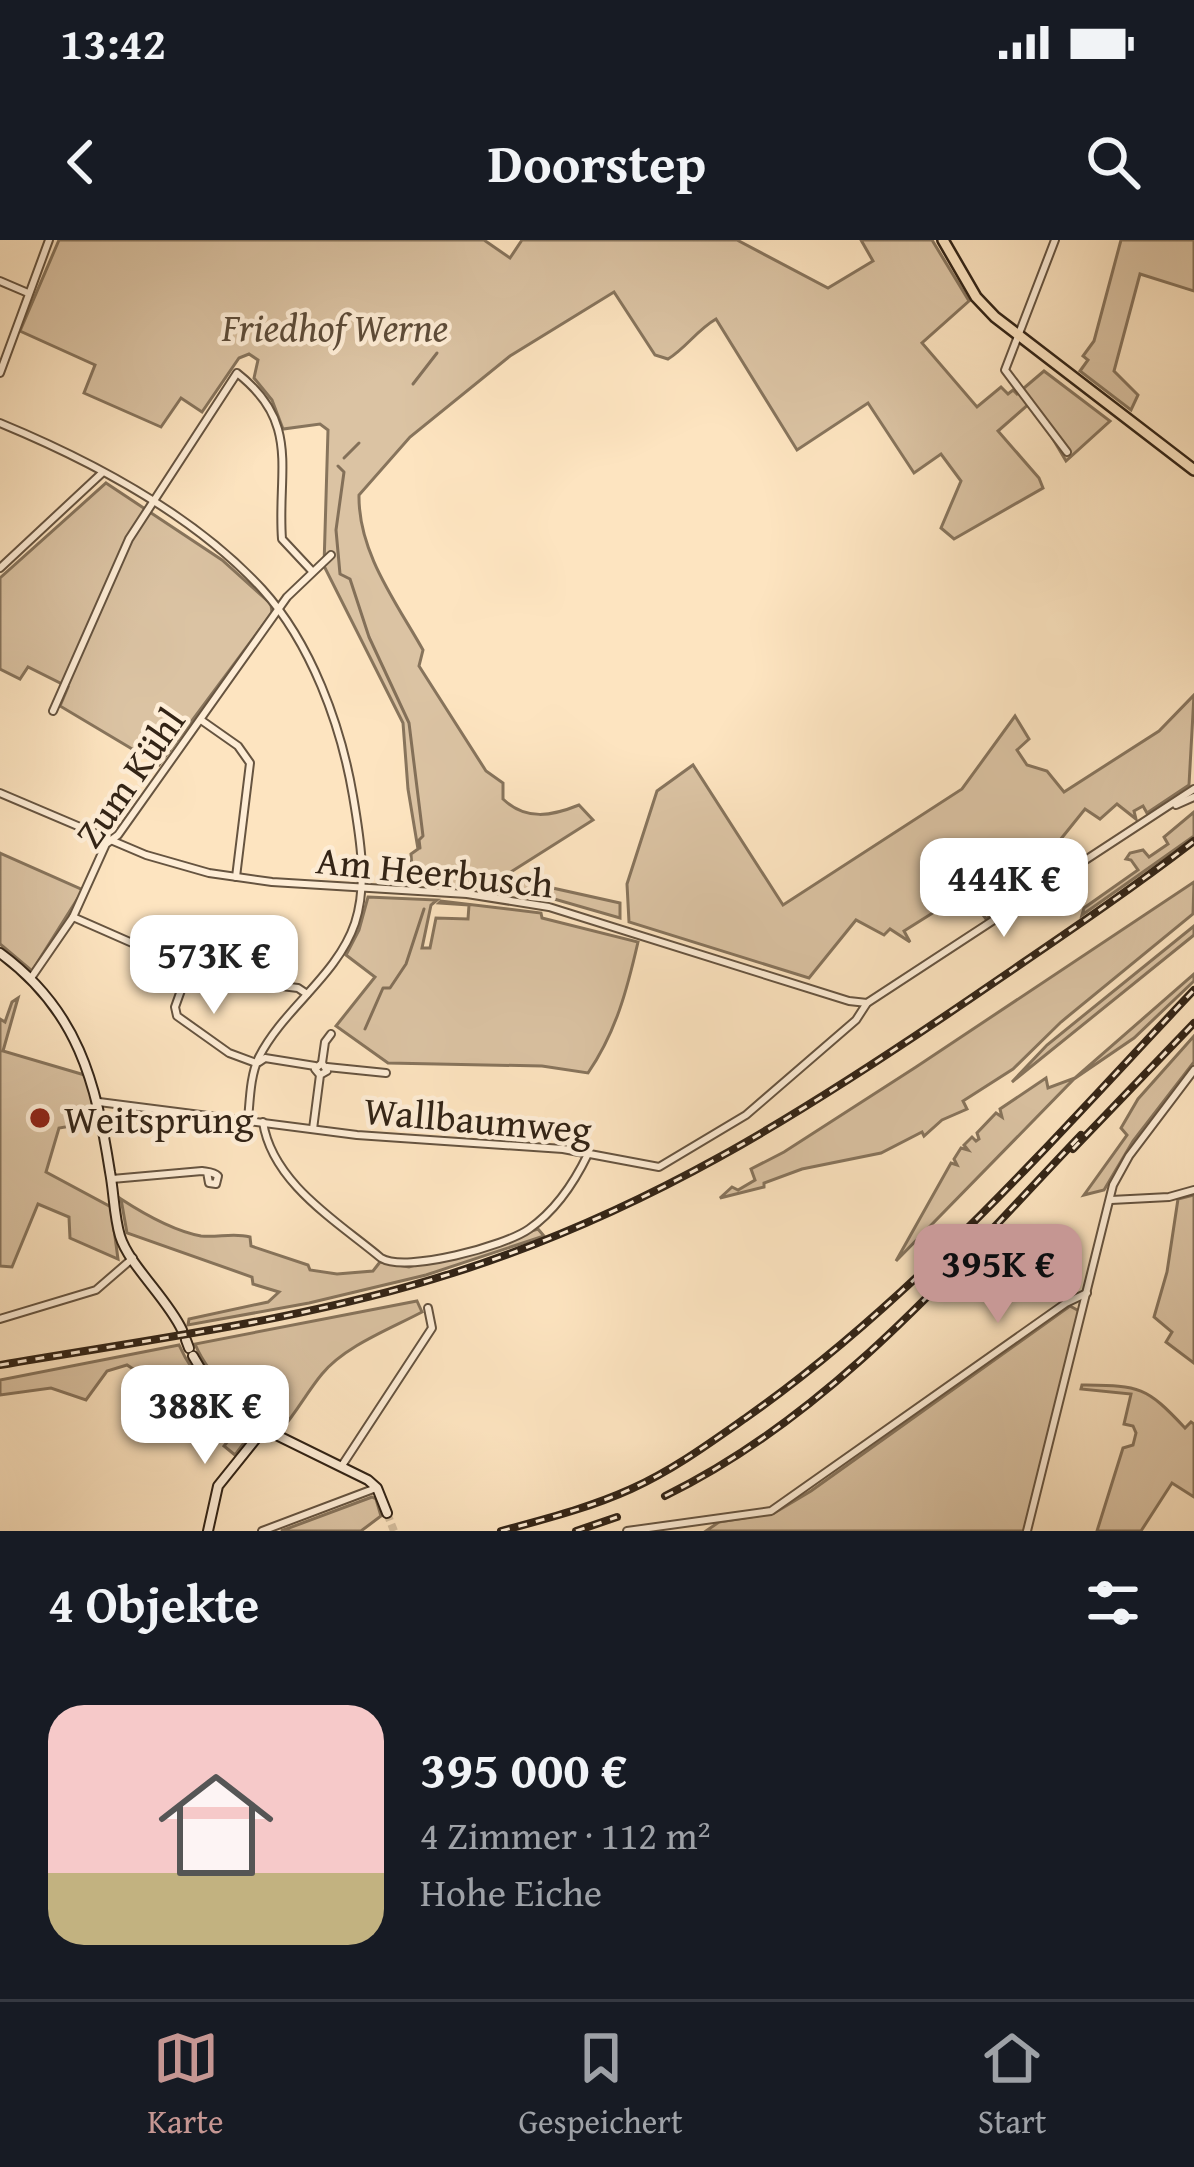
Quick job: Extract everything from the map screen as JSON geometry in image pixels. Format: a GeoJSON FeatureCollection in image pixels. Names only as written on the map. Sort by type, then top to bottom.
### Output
{"type":"FeatureCollection","features":[{"type":"Feature","properties":{"kind":"main road"},"geometry":{"type":"LineString","coordinates":[[943,240],[976,297],[1020,337],[1194,470]]}},
{"type":"Feature","properties":{"kind":"street"},"geometry":{"type":"LineString","coordinates":[[0,373],[49,240]]}},
{"type":"Feature","properties":{"kind":"street"},"geometry":{"type":"LineString","coordinates":[[1055,240],[1007,361],[1006,375],[1066,452]]}},
{"type":"Feature","properties":{"kind":"street"},"geometry":{"type":"LineString","coordinates":[[0,281],[28,292]]}},
{"type":"Feature","properties":{"kind":"street"},"geometry":{"type":"LineString","coordinates":[[53,711],[113,570],[152,501],[237,374],[268,400],[278,427],[282,539],[311,570]]}},
{"type":"Feature","properties":{"kind":"street"},"geometry":{"type":"LineString","coordinates":[[0,423],[152,501],[261,588],[307,658],[339,738],[357,816],[361,888],[357,916],[347,942],[256,1063],[248,1120]]}},
{"type":"Feature","properties":{"kind":"street"},"geometry":{"type":"LineString","coordinates":[[0,568],[102,473]]}},
{"type":"Feature","properties":{"kind":"street","name":"Zum Kühl"},"geometry":{"type":"LineString","coordinates":[[31,978],[73,917],[111,840],[278,610],[311,570],[331,556]]}},
{"type":"Feature","properties":{"kind":"street"},"geometry":{"type":"LineString","coordinates":[[201,720],[238,746],[250,763],[236,878]]}},
{"type":"Feature","properties":{"kind":"street","name":"Am Heerbusch"},"geometry":{"type":"LineString","coordinates":[[0,793],[167,862],[236,878],[466,894],[549,907],[867,1003]]}},
{"type":"Feature","properties":{"kind":"street","name":"Wallbaumweg"},"geometry":{"type":"LineString","coordinates":[[99,1102],[378,1137],[526,1144],[650,1168],[670,1163],[746,1114],[856,1020],[867,1003],[1194,793]]}},
{"type":"Feature","properties":{"kind":"street"},"geometry":{"type":"LineString","coordinates":[[73,917],[189,968],[232,980],[298,988],[307,994]]}},
{"type":"Feature","properties":{"kind":"street"},"geometry":{"type":"LineString","coordinates":[[0,953],[31,978],[73,1036],[99,1102],[119,1232],[182,1330]]}},
{"type":"Feature","properties":{"kind":"street"},"geometry":{"type":"LineString","coordinates":[[189,968],[175,1007],[177,1016],[229,1052],[256,1063]]}},
{"type":"Feature","properties":{"kind":"street","name":"Wallbaumweg"},"geometry":{"type":"LineString","coordinates":[[313,1129],[325,1042],[331,1034]]}},
{"type":"Feature","properties":{"kind":"street","name":"Wallbaumweg"},"geometry":{"type":"LineString","coordinates":[[256,1063],[265,1058],[386,1073]]}},
{"type":"Feature","properties":{"kind":"street"},"geometry":{"type":"LineString","coordinates":[[1027,1531],[1120,1171],[1194,1070]]}},
{"type":"Feature","properties":{"kind":"street"},"geometry":{"type":"LineString","coordinates":[[263,1122],[290,1180],[388,1263],[444,1256],[526,1231],[570,1187],[588,1154]]}},
{"type":"Feature","properties":{"kind":"street"},"geometry":{"type":"LineString","coordinates":[[112,1179],[171,1171],[207,1172]]}},
{"type":"Feature","properties":{"kind":"street"},"geometry":{"type":"LineString","coordinates":[[1112,1200],[1169,1197],[1194,1190]]}},
{"type":"Feature","properties":{"kind":"street"},"geometry":{"type":"LineString","coordinates":[[0,1319],[96,1290],[133,1258]]}},
{"type":"Feature","properties":{"kind":"street"},"geometry":{"type":"LineString","coordinates":[[627,1531],[771,1511],[1066,1303],[1087,1293]]}},
{"type":"Feature","properties":{"kind":"street"},"geometry":{"type":"LineString","coordinates":[[340,1467],[432,1328],[428,1307]]}},
{"type":"Feature","properties":{"kind":"street"},"geometry":{"type":"LineString","coordinates":[[189,1348],[206,1378],[250,1421],[377,1488],[388,1513]]}},
{"type":"Feature","properties":{"kind":"street"},"geometry":{"type":"LineString","coordinates":[[208,1531],[218,1486],[263,1430]]}},
{"type":"Feature","properties":{"kind":"street"},"geometry":{"type":"LineString","coordinates":[[262,1531],[377,1488]]}},
{"type":"Feature","properties":{"kind":"street"},"geometry":{"type":"LineString","coordinates":[[702,1531],[709,1523]]}},
{"type":"Feature","properties":{"kind":"green space","name":"Friedhof Werne"},"geometry":{"type":"Polygon","coordinates":[[[59,240],[484,240],[510,258],[522,240],[737,240],[828,288],[873,261],[861,240],[932,240],[969,301],[922,343],[977,407],[1001,387],[1008,394],[1013,390],[1017,394],[1044,371],[1110,421],[1066,461],[1031,402],[998,431],[1043,488],[954,539],[941,528],[961,481],[941,454],[914,473],[868,403],[797,450],[716,319],[668,359],[655,355],[614,292],[510,356],[410,437],[359,495],[372,556],[423,650],[419,666],[486,771],[503,783],[503,799],[521,811],[540,814],[579,805],[593,820],[503,877],[620,903],[620,918],[530,892],[413,882],[411,854],[418,849],[403,723],[324,566],[328,430],[320,424],[283,429],[272,400],[254,378],[258,360],[249,354],[239,358],[202,412],[181,398],[161,427],[84,393],[95,365],[20,331],[59,240]]]}},
{"type":"Feature","properties":{"kind":"green space"},"geometry":{"type":"Polygon","coordinates":[[[1121,240],[1194,240],[1194,291],[1140,274],[1114,371],[1138,395],[1131,410],[1080,371],[1088,360],[1083,356],[1094,341],[1121,240]]]}},
{"type":"Feature","properties":{"kind":"green space"},"geometry":{"type":"Polygon","coordinates":[[[106,483],[222,560],[271,604],[272,613],[159,765],[60,706],[68,687],[28,667],[20,679],[0,669],[0,578],[106,483]]]}},
{"type":"Feature","properties":{"kind":"green space"},"geometry":{"type":"Polygon","coordinates":[[[1194,695],[1189,785],[1147,813],[1143,806],[1134,811],[1136,819],[1117,804],[1100,819],[1085,809],[1056,845],[1039,856],[1052,876],[986,919],[966,892],[904,931],[910,942],[890,929],[884,935],[856,920],[809,978],[629,922],[627,884],[657,791],[693,765],[783,905],[962,789],[1015,716],[1029,739],[1017,750],[1027,765],[1047,771],[1064,792],[1159,731],[1194,695]]]}},
{"type":"Feature","properties":{"kind":"green space"},"geometry":{"type":"Polygon","coordinates":[[[1194,812],[1194,836],[1082,915],[1084,908],[1138,870],[1126,859],[1130,853],[1143,850],[1149,857],[1168,844],[1164,837],[1194,812]]]}},
{"type":"Feature","properties":{"kind":"green space"},"geometry":{"type":"Polygon","coordinates":[[[0,853],[83,890],[32,971],[0,944],[0,853]]]}},
{"type":"Feature","properties":{"kind":"green space"},"geometry":{"type":"Polygon","coordinates":[[[1194,882],[1193,914],[1061,1022],[1013,1069],[963,1101],[967,1109],[942,1120],[924,1136],[922,1132],[881,1153],[802,1169],[764,1183],[764,1187],[720,1198],[732,1187],[738,1190],[755,1180],[751,1169],[916,1067],[1194,882]]]}},
{"type":"Feature","properties":{"kind":"green space"},"geometry":{"type":"Polygon","coordinates":[[[368,897],[437,900],[431,905],[422,948],[430,948],[436,918],[468,919],[469,905],[441,901],[541,913],[542,918],[638,942],[619,1010],[588,1073],[542,1066],[388,1063],[336,1026],[375,977],[346,955],[368,897]]]}},
{"type":"Feature","properties":{"kind":"green space"},"geometry":{"type":"Polygon","coordinates":[[[1194,926],[1194,935],[1012,1082],[1047,1045],[1194,926]]]}},
{"type":"Feature","properties":{"kind":"green space"},"geometry":{"type":"Polygon","coordinates":[[[1194,974],[1194,981],[1134,1038],[1074,1079],[896,1261],[951,1163],[957,1165],[954,1159],[961,1148],[968,1150],[964,1145],[972,1137],[979,1139],[977,1133],[996,1113],[1002,1117],[1000,1109],[1046,1078],[1048,1088],[1075,1078],[1194,974]]]}},
{"type":"Feature","properties":{"kind":"green space"},"geometry":{"type":"Polygon","coordinates":[[[18,998],[3,1051],[88,1076],[95,1122],[59,1128],[46,1172],[111,1207],[118,1259],[70,1238],[69,1217],[38,1204],[12,1267],[0,1266],[0,1019],[5,1022],[18,998]]]}},
{"type":"Feature","properties":{"kind":"green space"},"geometry":{"type":"Polygon","coordinates":[[[1194,1036],[1194,1062],[1133,1141],[1104,1190],[1084,1195],[1127,1135],[1121,1128],[1138,1099],[1194,1036]]]}},
{"type":"Feature","properties":{"kind":"green space"},"geometry":{"type":"Polygon","coordinates":[[[1194,1195],[1194,1363],[1166,1342],[1172,1332],[1154,1317],[1167,1272],[1178,1199],[1194,1195]]]}},
{"type":"Feature","properties":{"kind":"green space"},"geometry":{"type":"Polygon","coordinates":[[[121,1199],[180,1230],[201,1236],[250,1237],[251,1246],[308,1265],[310,1270],[337,1274],[373,1271],[380,1262],[409,1267],[538,1229],[544,1236],[426,1275],[188,1325],[189,1319],[268,1302],[279,1292],[253,1284],[252,1277],[127,1233],[121,1199]]]}},
{"type":"Feature","properties":{"kind":"green space"},"geometry":{"type":"Polygon","coordinates":[[[417,1301],[422,1312],[332,1364],[281,1430],[231,1394],[195,1344],[417,1301]]]}},
{"type":"Feature","properties":{"kind":"green space"},"geometry":{"type":"Polygon","coordinates":[[[1070,1306],[1079,1311],[1024,1531],[706,1531],[719,1522],[774,1513],[811,1491],[1070,1306]]]}},
{"type":"Feature","properties":{"kind":"green space"},"geometry":{"type":"Polygon","coordinates":[[[179,1345],[202,1381],[253,1431],[235,1455],[224,1446],[232,1436],[225,1429],[127,1365],[107,1371],[86,1400],[51,1388],[0,1395],[0,1380],[179,1345]]]}},
{"type":"Feature","properties":{"kind":"green space"},"geometry":{"type":"Polygon","coordinates":[[[1082,1385],[1140,1391],[1185,1428],[1194,1424],[1194,1497],[1172,1483],[1141,1531],[1097,1531],[1123,1448],[1133,1445],[1136,1433],[1133,1426],[1124,1424],[1131,1394],[1081,1389],[1082,1385]]]}},
{"type":"Feature","properties":{"kind":"green space"},"geometry":{"type":"Polygon","coordinates":[[[372,1497],[381,1516],[361,1531],[281,1531],[372,1497]]]}},
{"type":"Feature","properties":{"kind":"waterway"},"geometry":{"type":"LineString","coordinates":[[413,384],[437,353]]}},
{"type":"Feature","properties":{"kind":"waterway"},"geometry":{"type":"LineString","coordinates":[[344,458],[359,443]]}},
{"type":"Feature","properties":{"kind":"waterway"},"geometry":{"type":"LineString","coordinates":[[338,466],[344,472],[336,530],[340,574],[350,579],[369,637],[409,723],[423,836],[420,848]]}},
{"type":"Feature","properties":{"kind":"waterway"},"geometry":{"type":"LineString","coordinates":[[365,1029],[383,988],[390,988],[406,964],[424,909]]}},
{"type":"Feature","properties":{"kind":"tunnel"},"geometry":{"type":"LineString","coordinates":[[387,1513],[394,1531]]}},
{"type":"Feature","properties":{"kind":"railway"},"geometry":{"type":"LineString","coordinates":[[0,1365],[341,1304],[453,1273],[591,1221],[719,1158],[841,1084],[1080,924],[1194,841]]}},
{"type":"Feature","properties":{"kind":"railway"},"geometry":{"type":"LineString","coordinates":[[501,1531],[647,1482],[809,1371],[981,1215],[1194,990]]}},
{"type":"Feature","properties":{"kind":"railway"},"geometry":{"type":"LineString","coordinates":[[1073,1149],[1194,1023]]}},
{"type":"Feature","properties":{"kind":"railway"},"geometry":{"type":"LineString","coordinates":[[665,1496],[783,1424],[837,1381],[938,1286],[1081,1135]]}},
{"type":"Feature","properties":{"kind":"railway"},"geometry":{"type":"LineString","coordinates":[[576,1531],[617,1517]]}},
{"type":"Feature","properties":{"kind":"place","name":"Weitsprung"},"geometry":{"type":"Point","coordinates":[40,1118]}}]}
